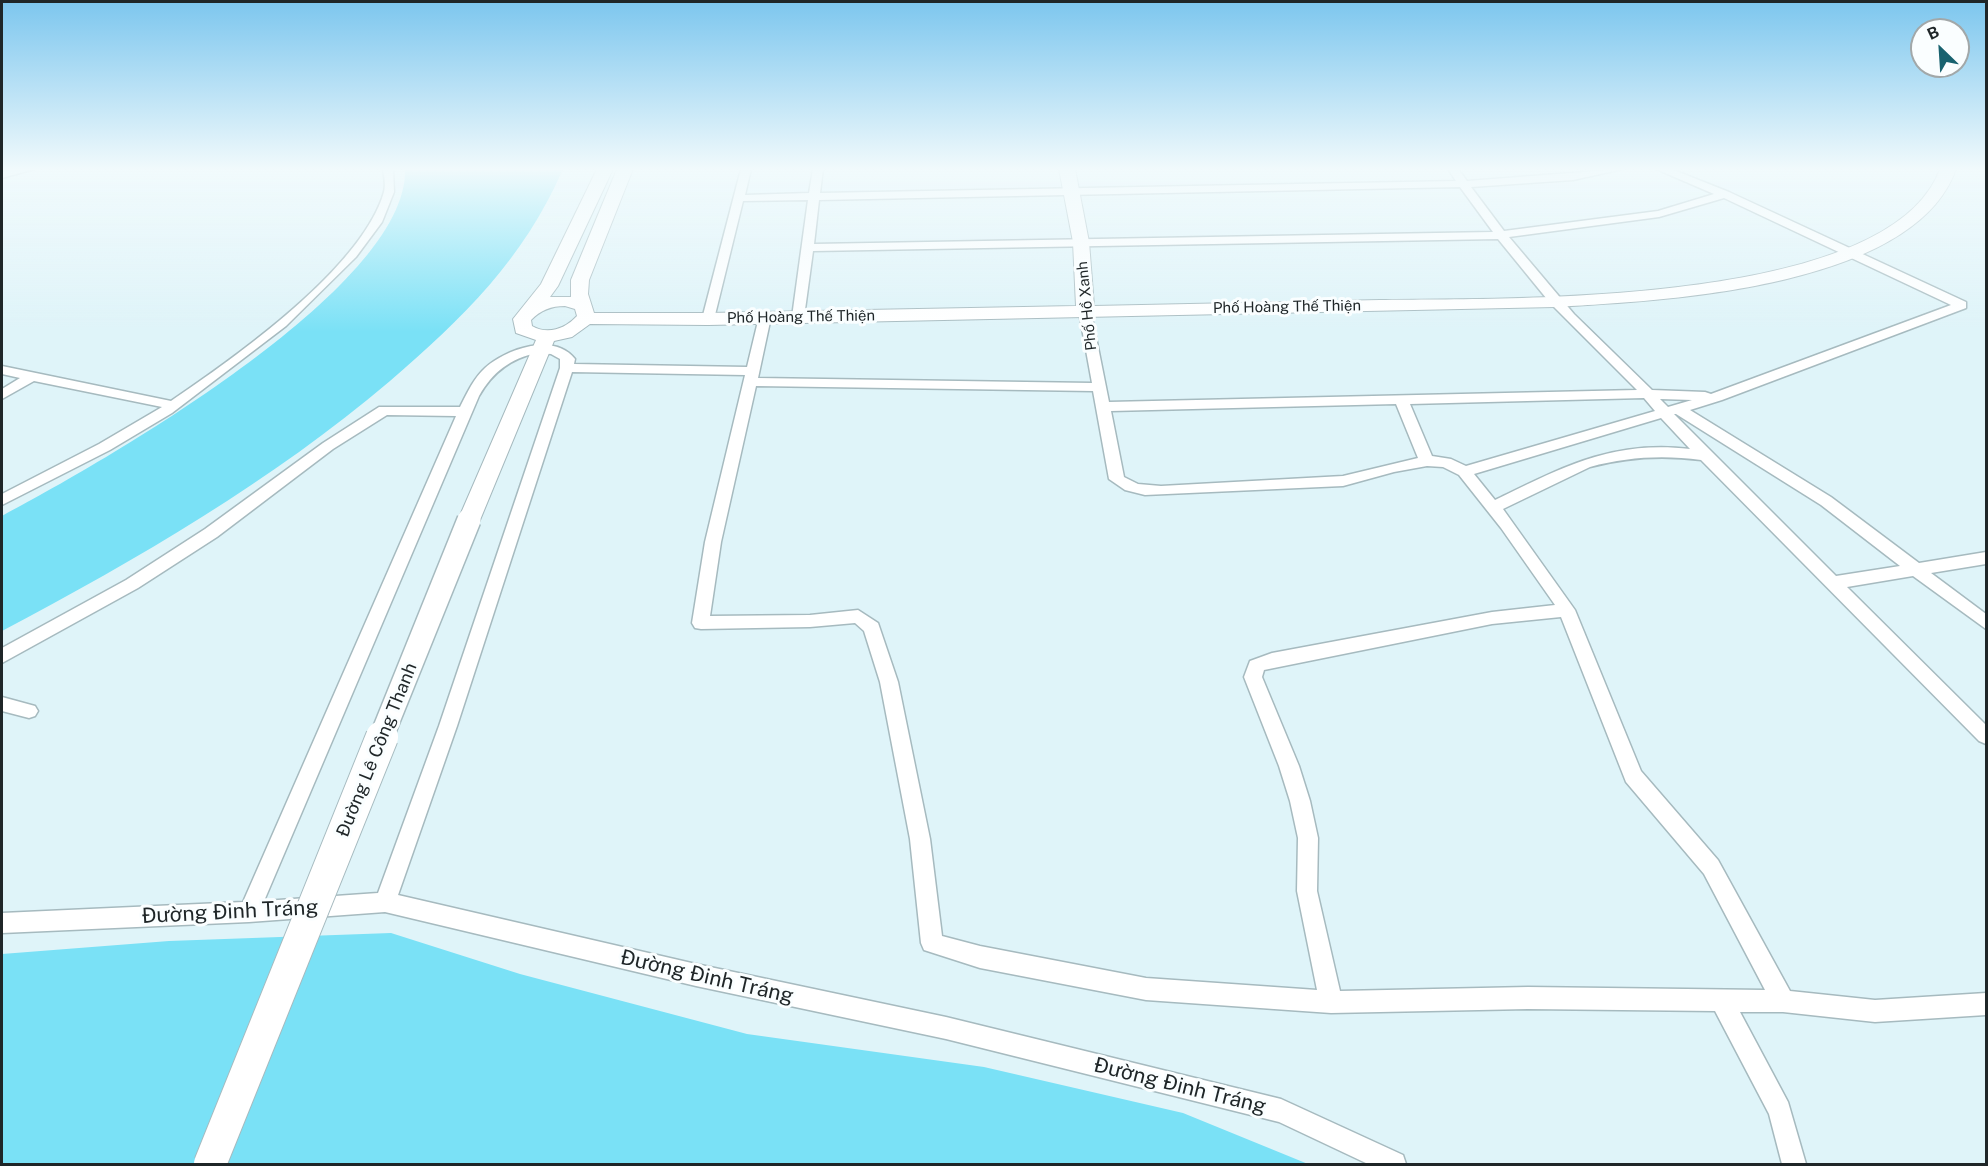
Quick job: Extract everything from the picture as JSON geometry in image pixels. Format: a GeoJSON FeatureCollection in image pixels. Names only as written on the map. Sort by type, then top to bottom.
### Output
{"type":"FeatureCollection","features":[{"type":"Feature","properties":{"kind":"street"},"geometry":{"type":"LineString","coordinates":[[2,500],[139,428],[239,358],[300,308],[361,243],[374,223]]}},
{"type":"Feature","properties":{"kind":"street"},"geometry":{"type":"LineString","coordinates":[[385,902],[448,726],[567,368],[568,359],[537,335],[524,329],[522,319],[549,286],[578,223]]}},
{"type":"Feature","properties":{"kind":"street"},"geometry":{"type":"LineString","coordinates":[[249,912],[466,411],[484,375],[498,361],[568,332],[584,312],[579,294],[580,279],[603,223]]}},
{"type":"Feature","properties":{"kind":"street"},"geometry":{"type":"LineString","coordinates":[[708,319],[732,223]]}},
{"type":"Feature","properties":{"kind":"street"},"geometry":{"type":"LineString","coordinates":[[798,317],[810,223]]}},
{"type":"Feature","properties":{"kind":"street","name":"Phố Hồ Xanh"},"geometry":{"type":"LineString","coordinates":[[1077,223],[1081,242],[1085,312],[1117,479],[1129,487],[1152,491],[1343,481],[1394,466],[1427,461]]}},
{"type":"Feature","properties":{"kind":"street"},"geometry":{"type":"LineString","coordinates":[[1492,223],[1555,302],[1648,394],[1672,411],[1826,501],[1986,623]]}},
{"type":"Feature","properties":{"kind":"street"},"geometry":{"type":"LineString","coordinates":[[807,248],[1500,235],[1588,223]]}},
{"type":"Feature","properties":{"kind":"street"},"geometry":{"type":"LineString","coordinates":[[1464,472],[1718,397],[1962,305],[1790,223]]}},
{"type":"Feature","properties":{"kind":"street","name":"Phố Hoàng Thế Thiện"},"geometry":{"type":"LineString","coordinates":[[527,313],[534,307],[566,300],[584,312],[708,319],[1555,302],[1660,295],[1744,283],[1798,271],[1853,252],[1904,223]]}},
{"type":"Feature","properties":{"kind":"street"},"geometry":{"type":"LineString","coordinates":[[765,317],[713,542],[701,623],[810,621],[858,616],[872,628],[889,682],[920,839],[932,943],[980,957],[1146,989],[1331,1002],[1528,998],[1783,1001],[1875,1011],[1986,1004]]}},
{"type":"Feature","properties":{"kind":"street","name":"Đường Lê Công Thanh"},"geometry":{"type":"LineString","coordinates":[[210,1164],[469,520],[545,342]]}},
{"type":"Feature","properties":{"kind":"street"},"geometry":{"type":"LineString","coordinates":[[567,368],[1098,387]]}},
{"type":"Feature","properties":{"kind":"street"},"geometry":{"type":"LineString","coordinates":[[2,370],[172,405]]}},
{"type":"Feature","properties":{"kind":"street"},"geometry":{"type":"LineString","coordinates":[[2,395],[34,375]]}},
{"type":"Feature","properties":{"kind":"street"},"geometry":{"type":"LineString","coordinates":[[1103,407],[1648,394],[1718,397]]}},
{"type":"Feature","properties":{"kind":"street"},"geometry":{"type":"LineString","coordinates":[[1401,399],[1427,461],[1446,462],[1456,465],[1464,472],[1493,507],[1567,610],[1633,776],[1711,867],[1783,1001]]}},
{"type":"Feature","properties":{"kind":"street"},"geometry":{"type":"LineString","coordinates":[[2,656],[132,584],[211,532],[328,446],[384,410],[466,411]]}},
{"type":"Feature","properties":{"kind":"street"},"geometry":{"type":"LineString","coordinates":[[1672,411],[1676,427],[1986,736]]}},
{"type":"Feature","properties":{"kind":"street"},"geometry":{"type":"LineString","coordinates":[[1493,507],[1585,464],[1604,458],[1628,453],[1674,452],[1707,456]]}},
{"type":"Feature","properties":{"kind":"street"},"geometry":{"type":"LineString","coordinates":[[1833,582],[1986,558]]}},
{"type":"Feature","properties":{"kind":"street"},"geometry":{"type":"LineString","coordinates":[[1331,1002],[1307,891],[1308,838],[1300,801],[1289,766],[1253,677],[1256,666],[1272,660],[1492,618],[1567,610]]}},
{"type":"Feature","properties":{"kind":"street"},"geometry":{"type":"LineString","coordinates":[[2,704],[28,711]]}},
{"type":"Feature","properties":{"kind":"street","name":"Đường Đinh Tráng"},"geometry":{"type":"LineString","coordinates":[[2,922],[249,912],[385,902],[696,975],[946,1028],[1281,1111],[1394,1164]]}},
{"type":"Feature","properties":{"kind":"street"},"geometry":{"type":"LineString","coordinates":[[1721,1000],[1780,1110],[1794,1164]]}},
{"type":"Feature","properties":{"kind":"water"},"geometry":{"type":"Polygon","coordinates":[[[388,223],[534,223],[510,259],[467,310],[390,381],[345,418],[299,452],[203,516],[103,576],[2,631],[2,516],[106,457],[173,415],[241,368],[305,318],[357,267],[388,223]]]}},
{"type":"Feature","properties":{"kind":"water"},"geometry":{"type":"Polygon","coordinates":[[[391,933],[520,974],[747,1034],[984,1067],[1183,1113],[1308,1164],[2,1164],[2,954],[169,941],[391,933]]]}}]}
